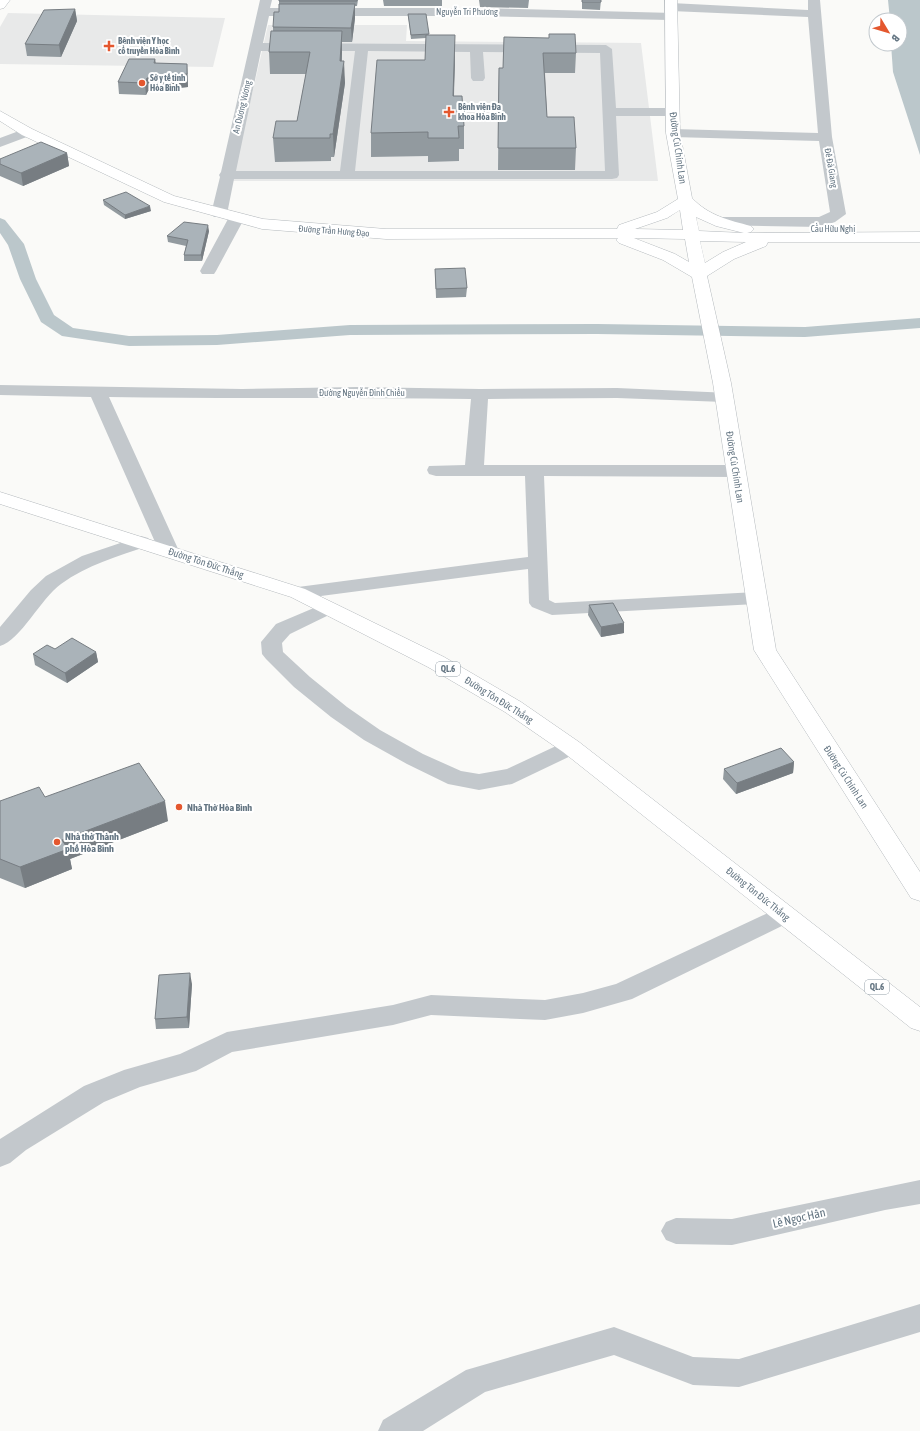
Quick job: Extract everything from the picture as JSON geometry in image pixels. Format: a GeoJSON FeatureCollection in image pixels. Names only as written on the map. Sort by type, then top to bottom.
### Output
{"type":"FeatureCollection","features":[{"type":"Feature","properties":{"kind":"main road"},"geometry":{"type":"LineString","coordinates":[[0,4],[4,0]]}},
{"type":"Feature","properties":{"kind":"main road","name":"Đường Cù Chính Lan"},"geometry":{"type":"LineString","coordinates":[[671,8],[672,112],[674,133],[700,283],[723,390],[765,650],[920,892]]}},
{"type":"Feature","properties":{"kind":"main road","name":"Đường Trần Hưng Đạo"},"geometry":{"type":"LineString","coordinates":[[0,115],[27,132],[169,199],[218,214],[262,224],[386,234],[692,235],[718,238],[746,238]]}},
{"type":"Feature","properties":{"kind":"main road"},"geometry":{"type":"LineString","coordinates":[[686,200],[698,212],[746,238],[718,262],[700,283],[677,261],[625,240],[595,234],[617,230],[645,222],[669,211],[686,200]]}},
{"type":"Feature","properties":{"kind":"main road","name":"Cầu Hữu Nghị"},"geometry":{"type":"LineString","coordinates":[[746,238],[920,228]]}},
{"type":"Feature","properties":{"kind":"main road","name":"Cầu Hữu Nghị"},"geometry":{"type":"LineString","coordinates":[[746,238],[920,237]]}},
{"type":"Feature","properties":{"kind":"main road","name":"Đường Tôn Đức Thắng"},"geometry":{"type":"LineString","coordinates":[[0,498],[298,593],[436,662],[513,707],[571,747],[783,915],[920,1021]]}},
{"type":"Feature","properties":{"kind":"street","name":"Nguyễn Tri Phương"},"geometry":{"type":"LineString","coordinates":[[265,6],[478,12],[814,7]]}},
{"type":"Feature","properties":{"kind":"street","name":"An Dương Vương"},"geometry":{"type":"LineString","coordinates":[[218,214],[265,6]]}},
{"type":"Feature","properties":{"kind":"street","name":"Đê Đà Giang"},"geometry":{"type":"LineString","coordinates":[[718,222],[820,222],[836,216],[838,211],[825,138],[814,7]]}},
{"type":"Feature","properties":{"kind":"street"},"geometry":{"type":"LineString","coordinates":[[226,175],[612,175],[606,49],[255,47]]}},
{"type":"Feature","properties":{"kind":"street"},"geometry":{"type":"LineString","coordinates":[[348,175],[362,48]]}},
{"type":"Feature","properties":{"kind":"street"},"geometry":{"type":"LineString","coordinates":[[476,48],[478,78]]}},
{"type":"Feature","properties":{"kind":"street"},"geometry":{"type":"LineString","coordinates":[[609,112],[672,112]]}},
{"type":"Feature","properties":{"kind":"street"},"geometry":{"type":"LineString","coordinates":[[0,143],[27,132]]}},
{"type":"Feature","properties":{"kind":"street"},"geometry":{"type":"LineString","coordinates":[[674,133],[825,138]]}},
{"type":"Feature","properties":{"kind":"street"},"geometry":{"type":"LineString","coordinates":[[208,270],[236,218]]}},
{"type":"Feature","properties":{"kind":"street","name":"Đường Nguyễn Đình Chiểu"},"geometry":{"type":"LineString","coordinates":[[0,390],[242,394],[357,392],[480,394],[617,393],[723,390]]}},
{"type":"Feature","properties":{"kind":"street"},"geometry":{"type":"LineString","coordinates":[[97,391],[169,551]]}},
{"type":"Feature","properties":{"kind":"street"},"geometry":{"type":"LineString","coordinates":[[474,470],[480,394]]}},
{"type":"Feature","properties":{"kind":"street"},"geometry":{"type":"LineString","coordinates":[[436,470],[736,471]]}},
{"type":"Feature","properties":{"kind":"street"},"geometry":{"type":"LineString","coordinates":[[534,470],[539,603],[544,607],[552,609],[756,598]]}},
{"type":"Feature","properties":{"kind":"street"},"geometry":{"type":"LineString","coordinates":[[0,639],[13,627],[34,598],[45,586],[60,576],[103,555],[141,542]]}},
{"type":"Feature","properties":{"kind":"street"},"geometry":{"type":"LineString","coordinates":[[298,593],[538,562]]}},
{"type":"Feature","properties":{"kind":"street"},"geometry":{"type":"LineString","coordinates":[[328,608],[283,629],[271,642],[273,654],[302,682],[372,735],[456,778],[479,782],[512,776],[571,747]]}},
{"type":"Feature","properties":{"kind":"street"},"geometry":{"type":"LineString","coordinates":[[0,1155],[16,1142],[94,1094],[134,1078],[187,1063],[227,1042],[392,1015],[431,1005],[504,1010],[545,1010],[583,1003],[629,990],[783,915]]}},
{"type":"Feature","properties":{"kind":"street","name":"Lê Ngọc Hân"},"geometry":{"type":"LineString","coordinates":[[676,1231],[732,1232],[885,1198],[920,1192]]}},
{"type":"Feature","properties":{"kind":"street"},"geometry":{"type":"LineString","coordinates":[[394,1431],[477,1380],[614,1340],[693,1371],[739,1373],[920,1318]]}},
{"type":"Feature","properties":{"kind":"shaded area"},"geometry":{"type":"Polygon","coordinates":[[[888,0],[920,0],[920,155],[893,72],[892,52],[908,52],[908,12],[889,12],[888,0]]]}},
{"type":"Feature","properties":{"kind":"shaded area","name":"Bệnh viện Y học cổ truyền Hòa Bình"},"geometry":{"type":"Polygon","coordinates":[[[8,13],[225,18],[213,67],[0,64],[0,27],[8,13]]]}},
{"type":"Feature","properties":{"kind":"shaded area","name":"Bệnh viện Đa khoa Hòa Bình"},"geometry":{"type":"Polygon","coordinates":[[[268,25],[407,25],[406,41],[641,43],[658,181],[232,181],[268,25]]]}},
{"type":"Feature","properties":{"kind":"building"},"geometry":{"type":"Polygon","coordinates":[[[357,0],[357,1],[279,1],[357,0]]]}},
{"type":"Feature","properties":{"kind":"building"},"geometry":{"type":"Polygon","coordinates":[[[582,0],[601,0],[601,2],[582,2],[582,0]]]}},
{"type":"Feature","properties":{"kind":"building"},"geometry":{"type":"Polygon","coordinates":[[[279,4],[355,4],[351,28],[273,27],[274,12],[279,12],[279,4]]]}},
{"type":"Feature","properties":{"kind":"building"},"geometry":{"type":"Polygon","coordinates":[[[75,9],[59,45],[25,44],[44,10],[75,9]]]}},
{"type":"Feature","properties":{"kind":"building"},"geometry":{"type":"Polygon","coordinates":[[[408,14],[426,14],[429,34],[411,35],[408,14]]]}},
{"type":"Feature","properties":{"kind":"building"},"geometry":{"type":"Polygon","coordinates":[[[271,31],[342,31],[340,61],[344,61],[333,134],[330,134],[330,138],[273,138],[276,121],[297,121],[310,52],[269,52],[271,31]]]}},
{"type":"Feature","properties":{"kind":"building"},"geometry":{"type":"Polygon","coordinates":[[[549,34],[575,34],[576,53],[543,53],[547,117],[574,117],[576,148],[498,148],[499,68],[503,68],[504,37],[549,38],[549,34]]]}},
{"type":"Feature","properties":{"kind":"building"},"geometry":{"type":"Polygon","coordinates":[[[426,35],[455,35],[453,96],[462,96],[464,126],[458,126],[459,138],[428,138],[428,132],[371,133],[377,60],[425,60],[426,35]]]}},
{"type":"Feature","properties":{"kind":"building"},"geometry":{"type":"Polygon","coordinates":[[[129,59],[155,59],[154,63],[187,64],[187,74],[147,78],[145,83],[118,82],[129,59]]]}},
{"type":"Feature","properties":{"kind":"building"},"geometry":{"type":"Polygon","coordinates":[[[41,142],[67,153],[21,173],[0,164],[0,159],[41,142]]]}},
{"type":"Feature","properties":{"kind":"building"},"geometry":{"type":"Polygon","coordinates":[[[126,192],[150,206],[125,215],[103,200],[126,192]]]}},
{"type":"Feature","properties":{"kind":"building"},"geometry":{"type":"Polygon","coordinates":[[[184,222],[208,225],[201,255],[184,255],[188,240],[167,236],[184,222]]]}},
{"type":"Feature","properties":{"kind":"building"},"geometry":{"type":"Polygon","coordinates":[[[465,268],[467,288],[436,289],[435,269],[465,268]]]}},
{"type":"Feature","properties":{"kind":"building"},"geometry":{"type":"Polygon","coordinates":[[[613,603],[624,623],[601,627],[589,605],[613,603]]]}},
{"type":"Feature","properties":{"kind":"building"},"geometry":{"type":"Polygon","coordinates":[[[72,638],[96,652],[65,673],[33,654],[47,645],[55,649],[72,638]]]}},
{"type":"Feature","properties":{"kind":"building"},"geometry":{"type":"Polygon","coordinates":[[[781,748],[794,762],[737,783],[724,769],[781,748]]]}},
{"type":"Feature","properties":{"kind":"building"},"geometry":{"type":"Polygon","coordinates":[[[139,763],[165,801],[62,840],[68,849],[20,867],[0,859],[0,801],[39,787],[45,797],[139,763]]]}},
{"type":"Feature","properties":{"kind":"building"},"geometry":{"type":"Polygon","coordinates":[[[190,973],[187,1017],[155,1019],[159,975],[190,973]]]}},
{"type":"Feature","properties":{"kind":"waterway"},"geometry":{"type":"LineString","coordinates":[[0,223],[16,244],[28,279],[47,318],[68,332],[129,341],[217,340],[350,330],[597,329],[805,332],[920,323]]}},
{"type":"Feature","properties":{"kind":"place","name":"Bệnh viện Y học cổ truyền Hòa Bình"},"geometry":{"type":"Point","coordinates":[109,46]}},
{"type":"Feature","properties":{"kind":"place","name":"Sở y tế tỉnh Hòa Bình"},"geometry":{"type":"Point","coordinates":[142,83]}},
{"type":"Feature","properties":{"kind":"place","name":"Bệnh viện Đa khoa Hòa Bình"},"geometry":{"type":"Point","coordinates":[449,112]}},
{"type":"Feature","properties":{"kind":"place","name":"Nhà Thờ Hòa Bình"},"geometry":{"type":"Point","coordinates":[179,807]}},
{"type":"Feature","properties":{"kind":"place","name":"Nhà thờ Thành phố Hòa Bình"},"geometry":{"type":"Point","coordinates":[57,842]}}]}
